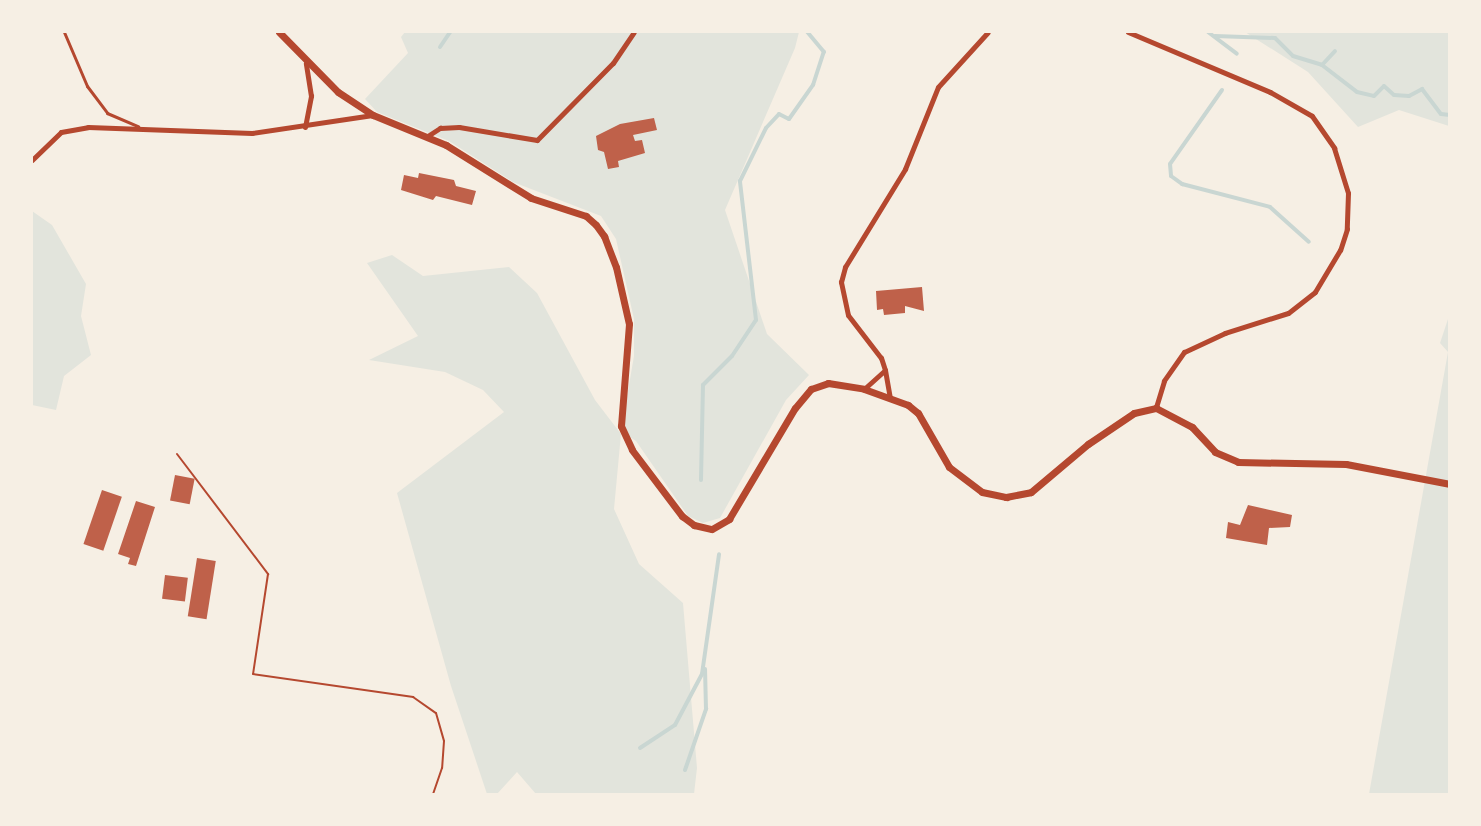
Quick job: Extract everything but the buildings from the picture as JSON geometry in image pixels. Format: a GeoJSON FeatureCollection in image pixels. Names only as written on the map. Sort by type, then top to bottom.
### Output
{"type":"FeatureCollection","features":[{"type":"Feature","properties":{"kind":"street"},"geometry":{"type":"LineString","coordinates":[[279,32],[306,63],[338,92],[373,115],[426,137],[480,164],[531,198],[586,216],[604,236],[629,324],[621,426],[632,450],[682,516],[694,525],[712,528],[729,519],[795,408],[811,389],[828,383],[864,389],[890,397],[918,413],[949,467],[982,492],[1006,497],[1031,492],[1088,444],[1134,413],[1156,408],[1192,427],[1215,452],[1238,462],[1346,464],[1449,484]]}},
{"type":"Feature","properties":{"kind":"street"},"geometry":{"type":"LineString","coordinates":[[426,137],[440,128],[459,127],[537,140],[613,63],[634,32]]}},
{"type":"Feature","properties":{"kind":"street"},"geometry":{"type":"LineString","coordinates":[[890,397],[881,357],[848,315],[841,282],[845,267],[905,169],[938,87],[988,32]]}},
{"type":"Feature","properties":{"kind":"street"},"geometry":{"type":"LineString","coordinates":[[1128,32],[1270,92],[1312,116],[1334,148],[1348,193],[1347,229],[1340,250],[1314,292],[1288,314],[1225,333],[1184,352],[1164,381],[1156,408]]}},
{"type":"Feature","properties":{"kind":"street"},"geometry":{"type":"LineString","coordinates":[[305,127],[311,96],[306,63]]}},
{"type":"Feature","properties":{"kind":"street"},"geometry":{"type":"LineString","coordinates":[[32,160],[62,132],[138,126],[252,133],[305,127],[373,115]]}},
{"type":"Feature","properties":{"kind":"street"},"geometry":{"type":"LineString","coordinates":[[864,389],[885,370]]}},
{"type":"Feature","properties":{"kind":"lane"},"geometry":{"type":"LineString","coordinates":[[64,32],[87,86],[107,113],[138,126]]}},
{"type":"Feature","properties":{"kind":"path"},"geometry":{"type":"LineString","coordinates":[[177,454],[268,573],[253,674],[413,698],[436,713],[444,741],[442,768],[434,795]]}},
{"type":"Feature","properties":{"kind":"shaded area"},"geometry":{"type":"Polygon","coordinates":[[[405,32],[799,32],[795,48],[725,210],[767,334],[809,375],[786,400],[720,518],[703,523],[688,516],[636,441],[621,431],[634,356],[634,319],[616,239],[601,216],[513,182],[449,141],[377,112],[365,99],[408,53],[401,37],[405,32]]]}},
{"type":"Feature","properties":{"kind":"shaded area"},"geometry":{"type":"Polygon","coordinates":[[[1245,32],[1449,32],[1449,126],[1399,110],[1358,127],[1308,72],[1245,32]]]}},
{"type":"Feature","properties":{"kind":"shaded area"},"geometry":{"type":"Polygon","coordinates":[[[32,211],[52,225],[86,284],[81,316],[91,355],[64,376],[56,410],[32,405],[32,211]]]}},
{"type":"Feature","properties":{"kind":"shaded area"},"geometry":{"type":"Polygon","coordinates":[[[392,255],[423,276],[509,267],[537,293],[595,400],[621,434],[614,509],[639,564],[683,603],[697,768],[694,794],[536,794],[517,772],[497,794],[487,794],[451,686],[397,493],[504,412],[483,390],[445,372],[369,360],[418,336],[367,263],[392,255]]]}},
{"type":"Feature","properties":{"kind":"shaded area"},"geometry":{"type":"Polygon","coordinates":[[[1449,316],[1449,794],[1369,794],[1448,352],[1440,343],[1449,316]]]}},
{"type":"Feature","properties":{"kind":"waterway"},"geometry":{"type":"LineString","coordinates":[[440,47],[450,32]]}},
{"type":"Feature","properties":{"kind":"waterway"},"geometry":{"type":"LineString","coordinates":[[701,480],[703,385],[732,356],[756,320],[740,181],[766,128],[779,114],[789,119],[813,85],[824,52],[807,32]]}},
{"type":"Feature","properties":{"kind":"waterway"},"geometry":{"type":"LineString","coordinates":[[1208,32],[1237,54]]}},
{"type":"Feature","properties":{"kind":"waterway"},"geometry":{"type":"LineString","coordinates":[[1215,36],[1275,38],[1293,56],[1322,65],[1357,92],[1374,96],[1384,86],[1394,95],[1409,96],[1422,89],[1441,114],[1450,115]]}},
{"type":"Feature","properties":{"kind":"waterway"},"geometry":{"type":"LineString","coordinates":[[1322,65],[1335,51]]}},
{"type":"Feature","properties":{"kind":"waterway"},"geometry":{"type":"LineString","coordinates":[[1222,90],[1170,164],[1171,176],[1182,184],[1270,207],[1309,242]]}},
{"type":"Feature","properties":{"kind":"waterway"},"geometry":{"type":"LineString","coordinates":[[640,748],[675,725],[702,674],[719,554]]}},
{"type":"Feature","properties":{"kind":"waterway"},"geometry":{"type":"LineString","coordinates":[[685,770],[706,709],[705,669]]}}]}
